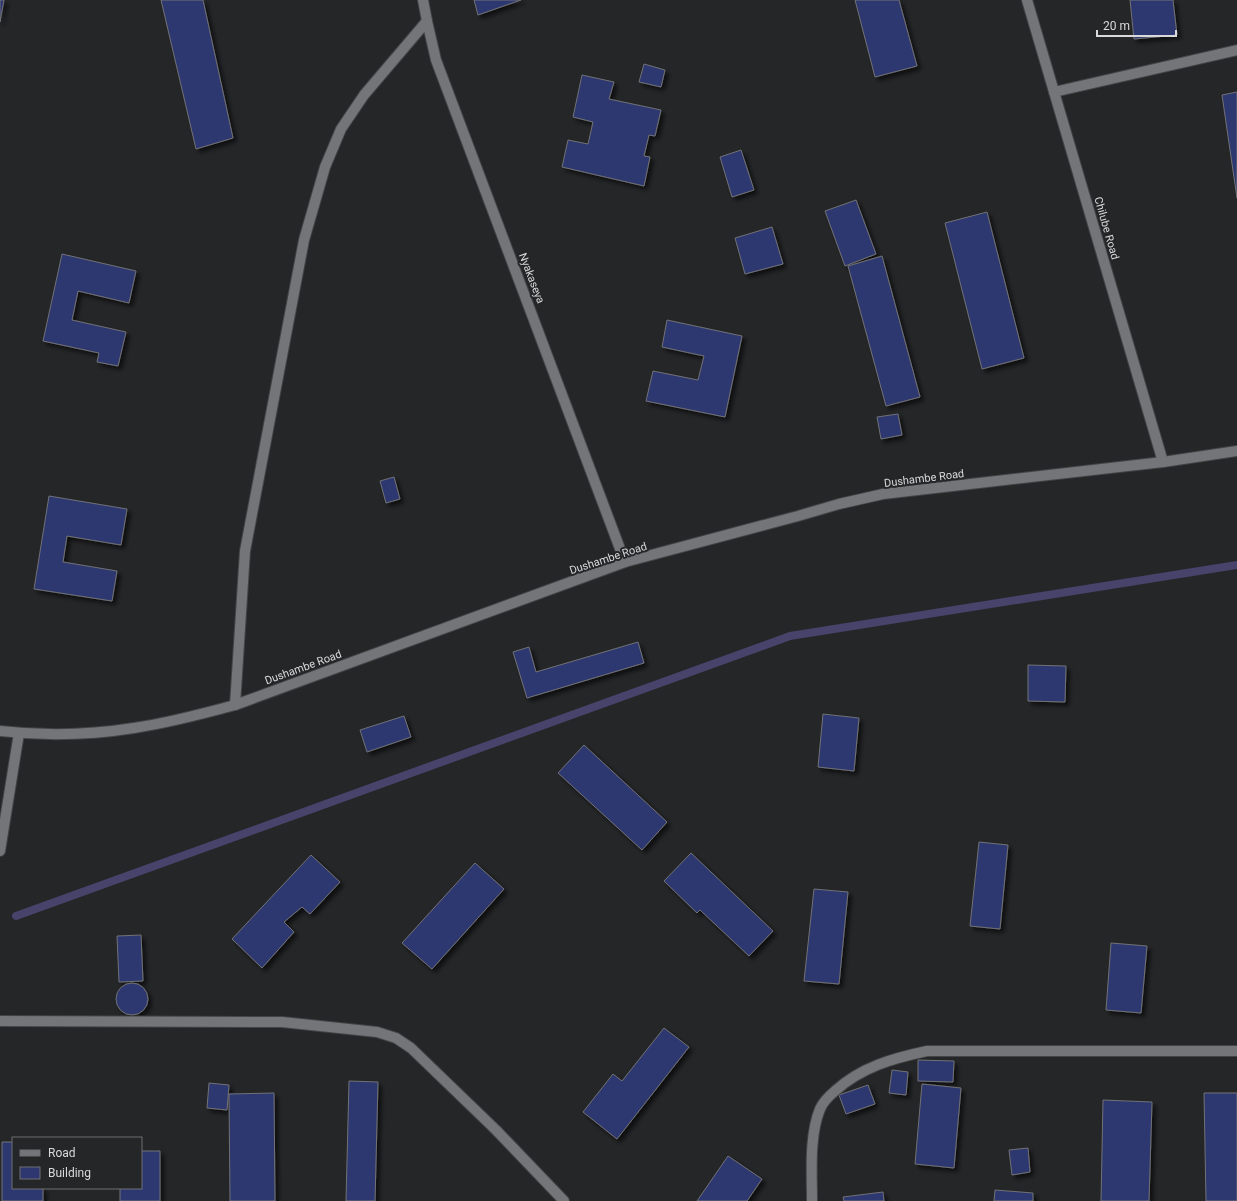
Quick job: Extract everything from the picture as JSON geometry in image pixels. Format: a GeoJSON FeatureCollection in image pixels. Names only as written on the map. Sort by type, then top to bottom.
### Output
{"type":"FeatureCollection","features":[{"type":"Feature","properties":{"kind":"street","name":"Nyakaseya"},"geometry":{"type":"LineString","coordinates":[[423,0],[426,21],[436,60],[625,562]]}},
{"type":"Feature","properties":{"kind":"street","name":"Chilube Road"},"geometry":{"type":"LineString","coordinates":[[1027,0],[1163,462]]}},
{"type":"Feature","properties":{"kind":"street"},"geometry":{"type":"LineString","coordinates":[[235,705],[246,551],[304,240],[325,167],[341,129],[364,95],[426,21]]}},
{"type":"Feature","properties":{"kind":"street"},"geometry":{"type":"LineString","coordinates":[[1054,92],[1237,50]]}},
{"type":"Feature","properties":{"kind":"street","name":"Dushambe Road"},"geometry":{"type":"LineString","coordinates":[[0,730],[19,733],[81,734],[134,728],[235,705],[625,562],[839,504],[883,494],[1163,462],[1237,451]]}},
{"type":"Feature","properties":{"kind":"street"},"geometry":{"type":"LineString","coordinates":[[0,851],[19,733]]}},
{"type":"Feature","properties":{"kind":"street"},"geometry":{"type":"LineString","coordinates":[[0,1020],[282,1022],[377,1032],[396,1038],[411,1048],[496,1130],[564,1201]]}},
{"type":"Feature","properties":{"kind":"street"},"geometry":{"type":"LineString","coordinates":[[812,1201],[814,1141],[816,1120],[820,1108],[827,1098],[854,1076],[874,1066],[896,1058],[927,1051],[1237,1051]]}},
{"type":"Feature","properties":{"kind":"building"},"geometry":{"type":"Polygon","coordinates":[[[0,0],[4,0],[0,22],[0,0]]]}},
{"type":"Feature","properties":{"kind":"building"},"geometry":{"type":"Polygon","coordinates":[[[161,0],[203,0],[233,138],[196,149],[161,0]]]}},
{"type":"Feature","properties":{"kind":"building"},"geometry":{"type":"Polygon","coordinates":[[[474,0],[521,0],[478,15],[474,0]]]}},
{"type":"Feature","properties":{"kind":"building"},"geometry":{"type":"Polygon","coordinates":[[[855,0],[899,0],[917,66],[875,77],[855,0]]]}},
{"type":"Feature","properties":{"kind":"building"},"geometry":{"type":"Polygon","coordinates":[[[1130,0],[1173,0],[1177,35],[1134,39],[1130,0]]]}},
{"type":"Feature","properties":{"kind":"building"},"geometry":{"type":"Polygon","coordinates":[[[644,64],[665,70],[661,87],[639,82],[644,64]]]}},
{"type":"Feature","properties":{"kind":"building"},"geometry":{"type":"Polygon","coordinates":[[[582,75],[614,82],[609,99],[661,110],[655,136],[649,135],[644,156],[650,157],[644,186],[562,167],[568,140],[588,144],[593,122],[573,117],[582,75]]]}},
{"type":"Feature","properties":{"kind":"building"},"geometry":{"type":"Polygon","coordinates":[[[1237,92],[1237,198],[1222,95],[1237,92]]]}},
{"type":"Feature","properties":{"kind":"building"},"geometry":{"type":"Polygon","coordinates":[[[741,150],[754,190],[732,197],[720,157],[741,150]]]}},
{"type":"Feature","properties":{"kind":"building"},"geometry":{"type":"Polygon","coordinates":[[[856,200],[876,254],[845,266],[825,211],[856,200]]]}},
{"type":"Feature","properties":{"kind":"building"},"geometry":{"type":"Polygon","coordinates":[[[987,212],[1024,358],[982,369],[945,223],[987,212]]]}},
{"type":"Feature","properties":{"kind":"building"},"geometry":{"type":"Polygon","coordinates":[[[772,227],[783,264],[745,274],[735,238],[772,227]]]}},
{"type":"Feature","properties":{"kind":"building"},"geometry":{"type":"Polygon","coordinates":[[[62,254],[136,271],[129,303],[78,291],[72,320],[126,332],[118,366],[97,362],[99,353],[43,341],[62,254]]]}},
{"type":"Feature","properties":{"kind":"building"},"geometry":{"type":"Polygon","coordinates":[[[882,256],[920,397],[886,406],[848,266],[882,256]]]}},
{"type":"Feature","properties":{"kind":"building"},"geometry":{"type":"Polygon","coordinates":[[[667,320],[742,336],[725,417],[646,401],[653,371],[698,380],[704,356],[662,347],[667,320]]]}},
{"type":"Feature","properties":{"kind":"building"},"geometry":{"type":"Polygon","coordinates":[[[898,414],[902,435],[881,439],[877,417],[898,414]]]}},
{"type":"Feature","properties":{"kind":"building"},"geometry":{"type":"Polygon","coordinates":[[[394,477],[400,499],[386,503],[380,481],[394,477]]]}},
{"type":"Feature","properties":{"kind":"building"},"geometry":{"type":"Polygon","coordinates":[[[49,496],[127,509],[121,545],[67,536],[63,562],[117,571],[112,601],[34,589],[49,496]]]}},
{"type":"Feature","properties":{"kind":"building"},"geometry":{"type":"Polygon","coordinates":[[[638,642],[644,663],[527,698],[513,652],[529,647],[536,672],[638,642]]]}},
{"type":"Feature","properties":{"kind":"building"},"geometry":{"type":"Polygon","coordinates":[[[1028,665],[1066,666],[1065,702],[1028,701],[1028,665]]]}},
{"type":"Feature","properties":{"kind":"building"},"geometry":{"type":"Polygon","coordinates":[[[823,714],[859,718],[854,771],[818,767],[823,714]]]}},
{"type":"Feature","properties":{"kind":"building"},"geometry":{"type":"Polygon","coordinates":[[[404,716],[411,737],[367,752],[360,730],[404,716]]]}},
{"type":"Feature","properties":{"kind":"building"},"geometry":{"type":"Polygon","coordinates":[[[584,745],[667,822],[642,850],[558,773],[584,745]]]}},
{"type":"Feature","properties":{"kind":"building"},"geometry":{"type":"Polygon","coordinates":[[[979,842],[1008,845],[1000,929],[970,926],[979,842]]]}},
{"type":"Feature","properties":{"kind":"building"},"geometry":{"type":"Polygon","coordinates":[[[691,853],[773,931],[749,956],[700,910],[697,913],[664,881],[691,853]]]}},
{"type":"Feature","properties":{"kind":"building"},"geometry":{"type":"Polygon","coordinates":[[[311,855],[340,882],[310,914],[302,907],[284,922],[294,932],[262,968],[232,939],[311,855]]]}},
{"type":"Feature","properties":{"kind":"building"},"geometry":{"type":"Polygon","coordinates":[[[475,863],[504,889],[432,969],[402,943],[475,863]]]}},
{"type":"Feature","properties":{"kind":"building"},"geometry":{"type":"Polygon","coordinates":[[[814,889],[848,892],[839,984],[804,981],[814,889]]]}},
{"type":"Feature","properties":{"kind":"building"},"geometry":{"type":"Polygon","coordinates":[[[141,935],[143,981],[119,982],[117,936],[141,935]]]}},
{"type":"Feature","properties":{"kind":"building"},"geometry":{"type":"Polygon","coordinates":[[[1111,943],[1147,946],[1141,1013],[1106,1010],[1111,943]]]}},
{"type":"Feature","properties":{"kind":"building"},"geometry":{"type":"Polygon","coordinates":[[[132,983],[138,984],[145,990],[148,999],[147,1005],[141,1012],[132,1015],[126,1014],[119,1008],[116,999],[117,993],[123,986],[132,983]]]}},
{"type":"Feature","properties":{"kind":"building"},"geometry":{"type":"Polygon","coordinates":[[[664,1028],[689,1047],[617,1139],[583,1112],[613,1074],[622,1081],[664,1028]]]}},
{"type":"Feature","properties":{"kind":"building"},"geometry":{"type":"Polygon","coordinates":[[[918,1060],[954,1061],[953,1082],[918,1081],[918,1060]]]}},
{"type":"Feature","properties":{"kind":"building"},"geometry":{"type":"Polygon","coordinates":[[[892,1070],[908,1072],[906,1095],[889,1093],[892,1070]]]}},
{"type":"Feature","properties":{"kind":"building"},"geometry":{"type":"Polygon","coordinates":[[[349,1081],[378,1082],[375,1201],[346,1201],[349,1081]]]}},
{"type":"Feature","properties":{"kind":"building"},"geometry":{"type":"Polygon","coordinates":[[[209,1083],[229,1085],[227,1110],[207,1108],[209,1083]]]}},
{"type":"Feature","properties":{"kind":"building"},"geometry":{"type":"Polygon","coordinates":[[[922,1084],[961,1088],[954,1168],[915,1164],[922,1084]]]}},
{"type":"Feature","properties":{"kind":"building"},"geometry":{"type":"Polygon","coordinates":[[[868,1085],[875,1104],[846,1114],[839,1095],[868,1085]]]}},
{"type":"Feature","properties":{"kind":"building"},"geometry":{"type":"Polygon","coordinates":[[[274,1093],[275,1201],[230,1201],[229,1094],[274,1093]]]}},
{"type":"Feature","properties":{"kind":"building"},"geometry":{"type":"Polygon","coordinates":[[[1204,1093],[1237,1093],[1237,1201],[1206,1201],[1204,1093]]]}},
{"type":"Feature","properties":{"kind":"building"},"geometry":{"type":"Polygon","coordinates":[[[1103,1100],[1152,1102],[1149,1201],[1101,1201],[1103,1100]]]}},
{"type":"Feature","properties":{"kind":"building"},"geometry":{"type":"Polygon","coordinates":[[[2,1142],[12,1142],[12,1189],[43,1189],[43,1201],[2,1201],[2,1142]]]}},
{"type":"Feature","properties":{"kind":"building"},"geometry":{"type":"Polygon","coordinates":[[[1028,1148],[1030,1172],[1012,1175],[1009,1150],[1028,1148]]]}},
{"type":"Feature","properties":{"kind":"building"},"geometry":{"type":"Polygon","coordinates":[[[142,1151],[160,1151],[160,1201],[120,1201],[120,1189],[142,1189],[142,1151]]]}},
{"type":"Feature","properties":{"kind":"building"},"geometry":{"type":"Polygon","coordinates":[[[728,1156],[762,1179],[747,1201],[697,1201],[728,1156]]]}},
{"type":"Feature","properties":{"kind":"building"},"geometry":{"type":"Polygon","coordinates":[[[995,1190],[1033,1193],[1033,1201],[994,1201],[995,1190]]]}},
{"type":"Feature","properties":{"kind":"building"},"geometry":{"type":"Polygon","coordinates":[[[883,1192],[884,1201],[844,1201],[843,1197],[883,1192]]]}},
{"type":"Feature","properties":{"kind":"waterway"},"geometry":{"type":"LineString","coordinates":[[16,916],[790,636],[1237,565]]}}]}
